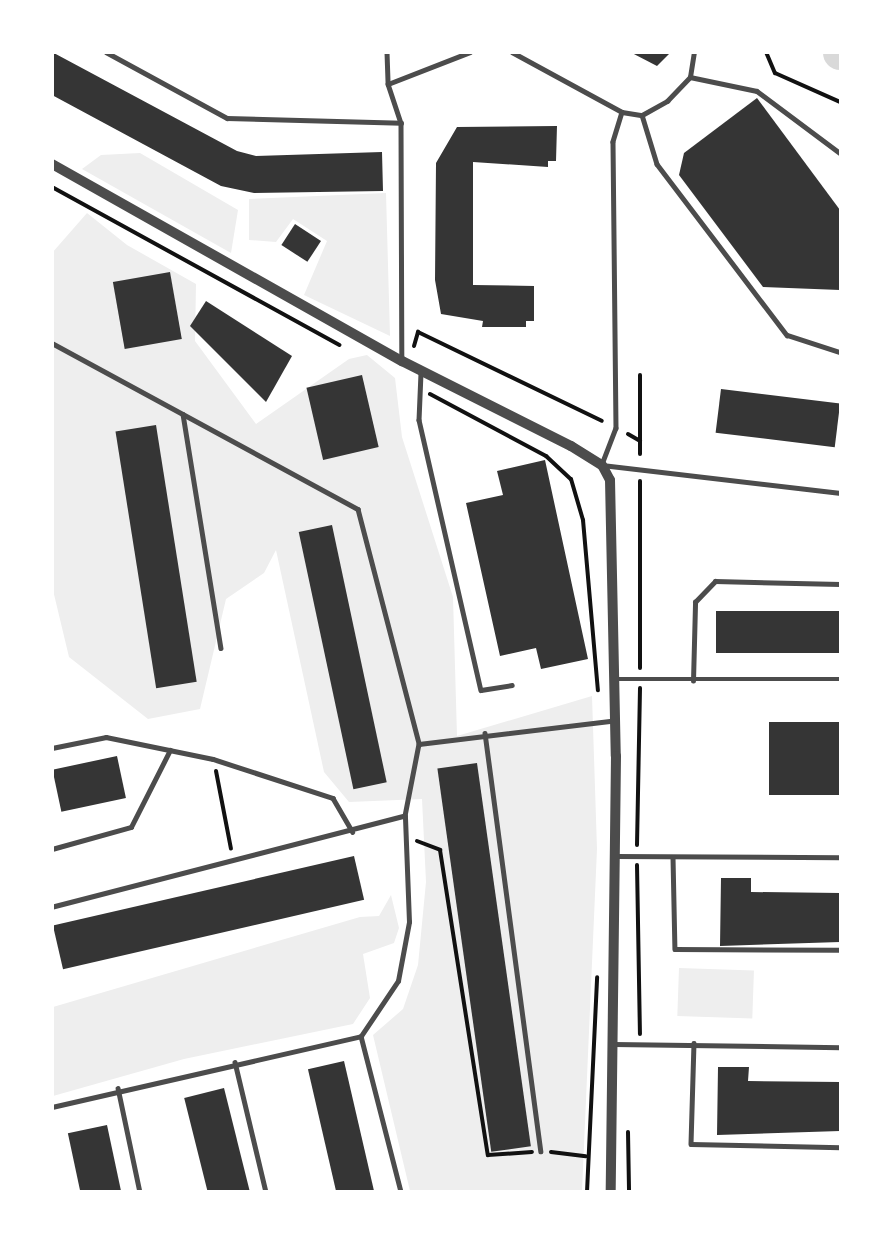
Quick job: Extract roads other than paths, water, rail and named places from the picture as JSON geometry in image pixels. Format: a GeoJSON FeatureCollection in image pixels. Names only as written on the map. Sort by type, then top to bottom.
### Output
{"type":"FeatureCollection","features":[{"type":"Feature","properties":{"kind":"street"},"geometry":{"type":"LineString","coordinates":[[52,164],[402,361],[602,465],[610,480],[612,504],[616,720],[611,1191]]}},
{"type":"Feature","properties":{"kind":"lane"},"geometry":{"type":"LineString","coordinates":[[105,52],[227,118],[402,123]]}},
{"type":"Feature","properties":{"kind":"lane"},"geometry":{"type":"LineString","coordinates":[[387,52],[388,84],[402,123],[402,361]]}},
{"type":"Feature","properties":{"kind":"lane"},"geometry":{"type":"LineString","coordinates":[[388,84],[470,52]]}},
{"type":"Feature","properties":{"kind":"lane"},"geometry":{"type":"LineString","coordinates":[[512,52],[622,112],[642,115],[667,102],[690,77],[694,52]]}},
{"type":"Feature","properties":{"kind":"lane"},"geometry":{"type":"LineString","coordinates":[[690,77],[757,91],[840,153]]}},
{"type":"Feature","properties":{"kind":"lane"},"geometry":{"type":"LineString","coordinates":[[622,112],[613,142],[616,428],[602,465],[840,493]]}},
{"type":"Feature","properties":{"kind":"lane"},"geometry":{"type":"LineString","coordinates":[[642,115],[657,164],[787,335],[840,352]]}},
{"type":"Feature","properties":{"kind":"lane"},"geometry":{"type":"LineString","coordinates":[[52,343],[358,509],[419,744],[403,835],[409,922],[398,981],[361,1036],[118,1088],[52,1107]]}},
{"type":"Feature","properties":{"kind":"lane"},"geometry":{"type":"LineString","coordinates":[[421,370],[419,420],[481,690],[512,685]]}},
{"type":"Feature","properties":{"kind":"lane"},"geometry":{"type":"LineString","coordinates":[[183,414],[221,648]]}},
{"type":"Feature","properties":{"kind":"lane"},"geometry":{"type":"LineString","coordinates":[[693,681],[695,602],[715,581],[840,584]]}},
{"type":"Feature","properties":{"kind":"lane"},"geometry":{"type":"LineString","coordinates":[[615,679],[693,681],[840,679]]}},
{"type":"Feature","properties":{"kind":"lane"},"geometry":{"type":"LineString","coordinates":[[419,744],[485,734],[616,720]]}},
{"type":"Feature","properties":{"kind":"lane"},"geometry":{"type":"LineString","coordinates":[[485,734],[541,1151]]}},
{"type":"Feature","properties":{"kind":"lane"},"geometry":{"type":"LineString","coordinates":[[52,748],[106,736],[213,759],[333,798],[353,832]]}},
{"type":"Feature","properties":{"kind":"lane"},"geometry":{"type":"LineString","coordinates":[[52,849],[130,827],[170,750]]}},
{"type":"Feature","properties":{"kind":"lane"},"geometry":{"type":"LineString","coordinates":[[52,907],[234,864],[405,816]]}},
{"type":"Feature","properties":{"kind":"lane"},"geometry":{"type":"LineString","coordinates":[[614,856],[840,857]]}},
{"type":"Feature","properties":{"kind":"lane"},"geometry":{"type":"LineString","coordinates":[[673,856],[675,949],[840,950]]}},
{"type":"Feature","properties":{"kind":"lane"},"geometry":{"type":"LineString","coordinates":[[361,1036],[401,1191]]}},
{"type":"Feature","properties":{"kind":"lane"},"geometry":{"type":"LineString","coordinates":[[694,1043],[691,1144],[840,1147]]}},
{"type":"Feature","properties":{"kind":"lane"},"geometry":{"type":"LineString","coordinates":[[612,1044],[694,1043],[840,1047]]}},
{"type":"Feature","properties":{"kind":"lane"},"geometry":{"type":"LineString","coordinates":[[235,1062],[266,1191]]}},
{"type":"Feature","properties":{"kind":"lane"},"geometry":{"type":"LineString","coordinates":[[118,1088],[140,1191]]}}]}
